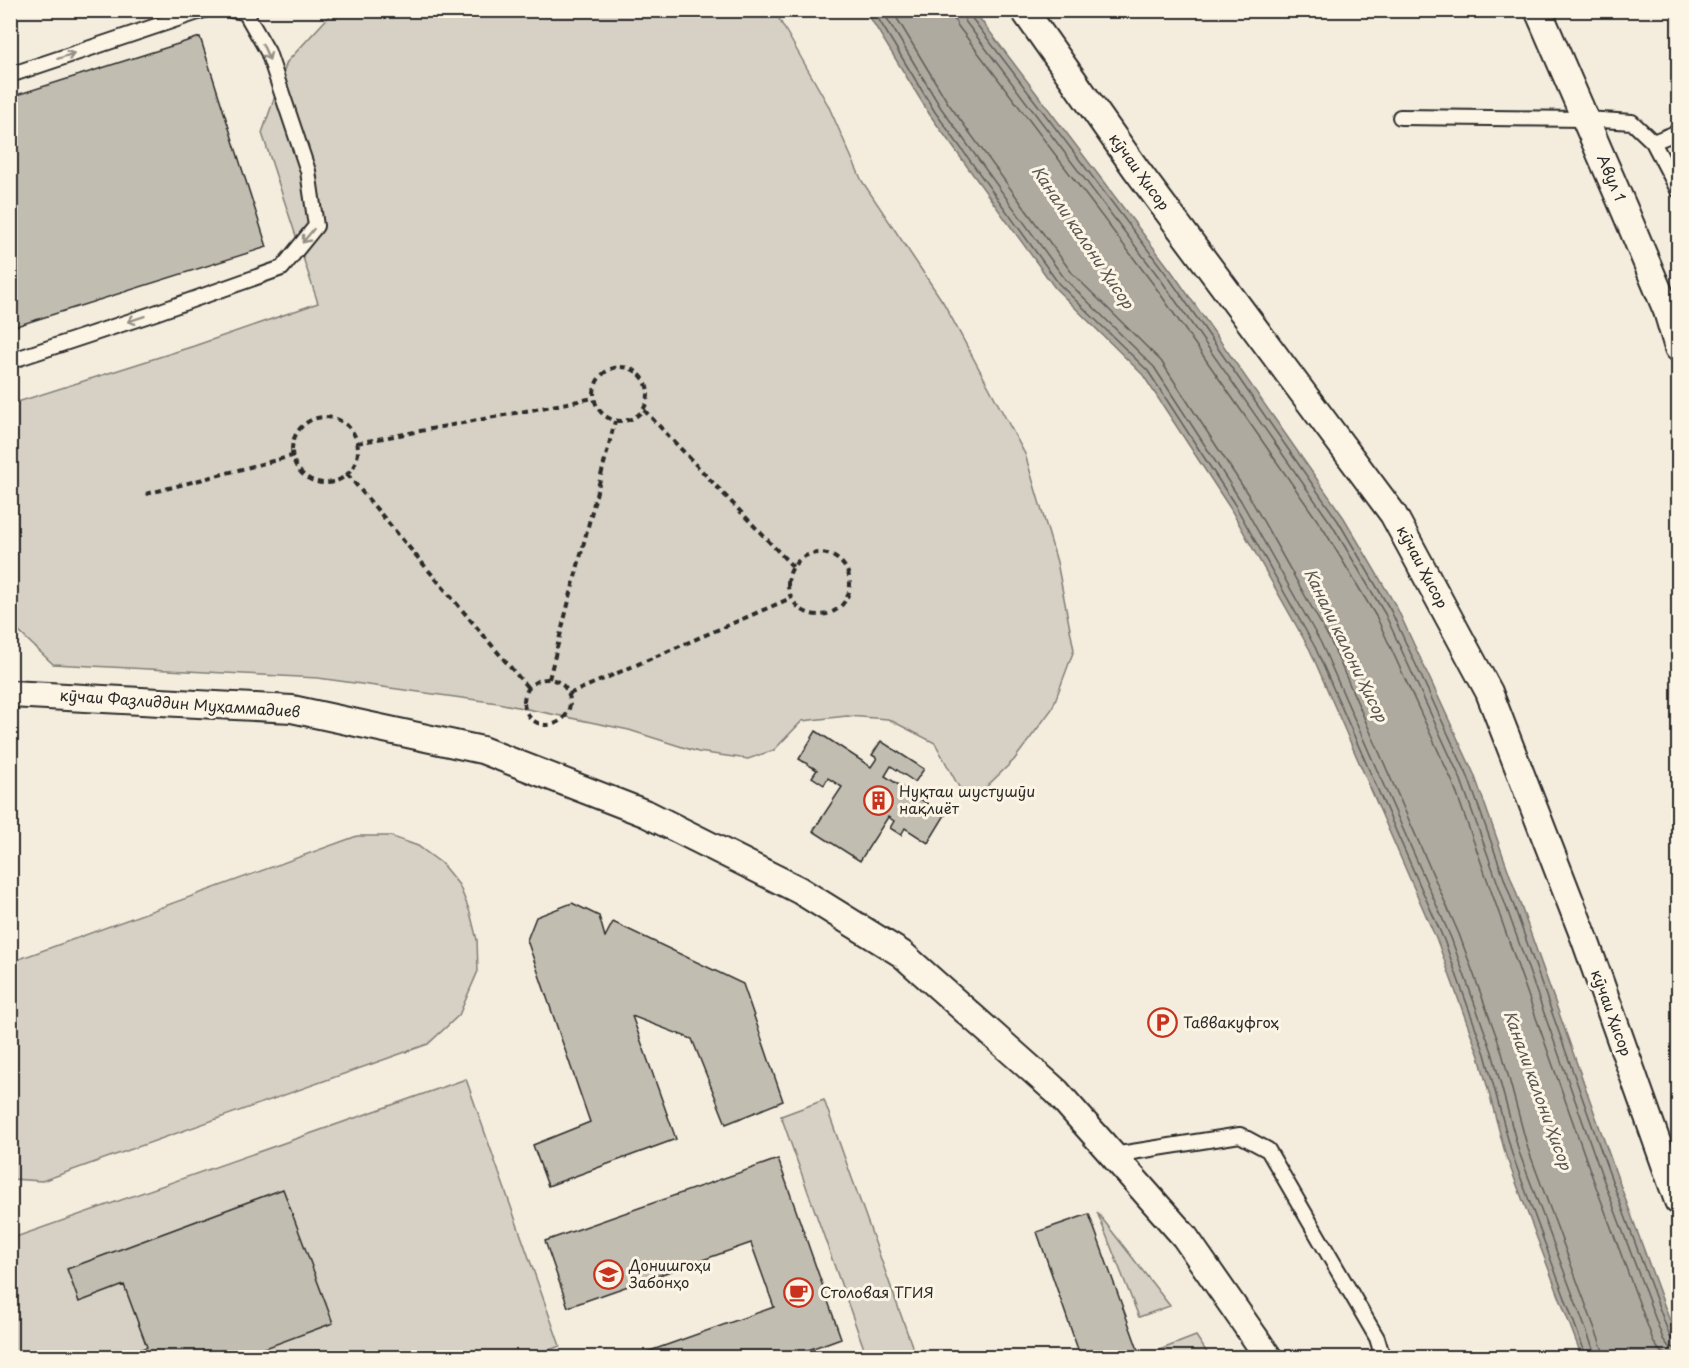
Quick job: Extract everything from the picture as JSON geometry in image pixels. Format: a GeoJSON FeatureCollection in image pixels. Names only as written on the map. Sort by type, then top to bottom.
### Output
{"type":"FeatureCollection","features":[{"type":"Feature","properties":{"kind":"street","name":"кӯчаи Ҳисор"},"geometry":{"type":"LineString","coordinates":[[1023,10],[1136,169],[1393,514],[1489,693],[1584,937],[1678,1200]]}},
{"type":"Feature","properties":{"kind":"street","name":"Авул 1"},"geometry":{"type":"LineString","coordinates":[[1538,10],[1672,309],[1678,348]]}},
{"type":"Feature","properties":{"kind":"street","name":"кӯчаи Фазлиддин Муҳаммадиев"},"geometry":{"type":"LineString","coordinates":[[10,694],[292,709],[482,750],[647,814],[799,890],[902,954],[1057,1092],[1185,1237],[1269,1358]]}},
{"type":"Feature","properties":{"kind":"lane"},"geometry":{"type":"LineString","coordinates":[[10,75],[204,10]]}},
{"type":"Feature","properties":{"kind":"lane"},"geometry":{"type":"LineString","coordinates":[[10,361],[282,268],[316,226],[308,171],[268,52],[245,12],[232,10]]}},
{"type":"Feature","properties":{"kind":"lane"},"geometry":{"type":"LineString","coordinates":[[1400,117],[1586,119],[1632,122],[1653,142],[1678,190]]}},
{"type":"Feature","properties":{"kind":"lane"},"geometry":{"type":"LineString","coordinates":[[1653,142],[1678,132]]}},
{"type":"Feature","properties":{"kind":"lane"},"geometry":{"type":"LineString","coordinates":[[1113,1155],[1240,1135],[1268,1150],[1377,1338],[1383,1358]]}},
{"type":"Feature","properties":{"kind":"path"},"geometry":{"type":"LineString","coordinates":[[616,366],[637,371],[644,379],[648,389],[648,400],[644,410],[636,417],[626,421],[615,421],[605,416],[598,409],[594,398],[594,388],[599,378],[606,370],[616,366]]}},
{"type":"Feature","properties":{"kind":"path"},"geometry":{"type":"LineString","coordinates":[[357,443],[594,398]]}},
{"type":"Feature","properties":{"kind":"path"},"geometry":{"type":"LineString","coordinates":[[644,410],[794,568]]}},
{"type":"Feature","properties":{"kind":"path"},"geometry":{"type":"LineString","coordinates":[[335,418],[353,433],[357,443],[354,465],[347,474],[326,483],[304,476],[292,456],[292,445],[296,434],[303,425],[313,419],[335,418]]}},
{"type":"Feature","properties":{"kind":"path"},"geometry":{"type":"LineString","coordinates":[[549,679],[615,421]]}},
{"type":"Feature","properties":{"kind":"path"},"geometry":{"type":"LineString","coordinates":[[146,494],[292,456]]}},
{"type":"Feature","properties":{"kind":"path"},"geometry":{"type":"LineString","coordinates":[[347,474],[528,688]]}},
{"type":"Feature","properties":{"kind":"path"},"geometry":{"type":"LineString","coordinates":[[817,553],[829,555],[840,561],[847,571],[850,583],[848,595],[842,605],[833,613],[821,616],[809,614],[799,608],[791,598],[788,586],[790,574],[794,568],[806,556],[817,553]]}},
{"type":"Feature","properties":{"kind":"path"},"geometry":{"type":"LineString","coordinates":[[569,694],[791,598]]}},
{"type":"Feature","properties":{"kind":"path"},"geometry":{"type":"LineString","coordinates":[[549,679],[562,684],[569,694],[570,703],[568,713],[561,721],[551,725],[541,725],[531,720],[525,712],[523,701],[526,691],[533,683],[549,679]]}},
{"type":"Feature","properties":{"kind":"shaded area"},"geometry":{"type":"Polygon","coordinates":[[[774,10],[828,105],[862,181],[943,302],[1025,454],[1057,562],[1074,650],[1052,709],[1014,760],[983,790],[960,789],[935,743],[888,719],[847,716],[802,721],[774,750],[748,759],[698,752],[629,730],[498,703],[318,678],[53,664],[16,629],[11,615],[11,404],[194,346],[318,303],[262,133],[287,62],[334,11],[774,10]]]}},
{"type":"Feature","properties":{"kind":"shaded area"},"geometry":{"type":"Polygon","coordinates":[[[357,836],[390,836],[418,846],[441,863],[459,885],[470,912],[477,940],[478,971],[459,1015],[428,1044],[42,1181],[11,1179],[11,962],[357,836]]]}},
{"type":"Feature","properties":{"kind":"shaded area"},"geometry":{"type":"Polygon","coordinates":[[[466,1079],[560,1346],[527,1358],[11,1357],[10,1239],[466,1079]]]}},
{"type":"Feature","properties":{"kind":"shaded area"},"geometry":{"type":"Polygon","coordinates":[[[824,1100],[916,1357],[867,1357],[781,1116],[824,1100]]]}},
{"type":"Feature","properties":{"kind":"shaded area"},"geometry":{"type":"Polygon","coordinates":[[[1097,1212],[1170,1306],[1139,1317],[1097,1212]]]}},
{"type":"Feature","properties":{"kind":"shaded area"},"geometry":{"type":"Polygon","coordinates":[[[1196,1336],[1210,1357],[1150,1357],[1149,1354],[1196,1336]]]}},
{"type":"Feature","properties":{"kind":"water","name":"Канали калони Ҳисор"},"geometry":{"type":"Polygon","coordinates":[[[866,11],[974,11],[1172,272],[1344,518],[1397,608],[1474,774],[1678,1343],[1678,1357],[1582,1357],[1506,1156],[1479,1056],[1438,943],[1310,650],[1230,508],[1143,375],[1055,288],[930,115],[866,11]]]}},
{"type":"Feature","properties":{"kind":"building"},"geometry":{"type":"Polygon","coordinates":[[[200,37],[267,247],[10,328],[10,97],[200,37]]]}},
{"type":"Feature","properties":{"kind":"building","name":"Нуқтаи шустушӯи нақлиёт"},"geometry":{"type":"Polygon","coordinates":[[[816,731],[871,767],[877,758],[872,755],[881,741],[924,769],[915,782],[891,766],[885,776],[945,815],[928,843],[905,828],[901,835],[890,828],[894,821],[888,817],[860,861],[813,831],[842,787],[828,778],[824,785],[812,777],[817,770],[799,759],[816,731]]]}},
{"type":"Feature","properties":{"kind":"building"},"geometry":{"type":"Polygon","coordinates":[[[572,903],[599,916],[605,937],[613,922],[743,984],[783,1101],[726,1124],[692,1039],[632,1016],[676,1139],[548,1186],[533,1145],[590,1122],[527,940],[536,917],[572,903]]]}},
{"type":"Feature","properties":{"kind":"building","name":"Донишгоҳи Забонҳо"},"geometry":{"type":"Polygon","coordinates":[[[778,1159],[841,1338],[786,1358],[630,1358],[774,1307],[751,1243],[568,1307],[545,1241],[778,1159]]]}},
{"type":"Feature","properties":{"kind":"building"},"geometry":{"type":"Polygon","coordinates":[[[283,1189],[333,1323],[238,1358],[119,1358],[147,1347],[124,1285],[79,1302],[67,1269],[283,1189]]]}},
{"type":"Feature","properties":{"kind":"building"},"geometry":{"type":"Polygon","coordinates":[[[1089,1214],[1141,1358],[1081,1358],[1037,1232],[1089,1214]]]}},
{"type":"Feature","properties":{"kind":"place","name":"Нуқтаи шустушӯи нақлиёт"},"geometry":{"type":"Point","coordinates":[878,801]}},
{"type":"Feature","properties":{"kind":"place","name":"Таввакуфгоҳ"},"geometry":{"type":"Point","coordinates":[1162,1023]}},
{"type":"Feature","properties":{"kind":"place","name":"Донишгоҳи Забонҳо"},"geometry":{"type":"Point","coordinates":[608,1275]}},
{"type":"Feature","properties":{"kind":"place","name":"Столовая ТГИЯ"},"geometry":{"type":"Point","coordinates":[799,1293]}}]}
